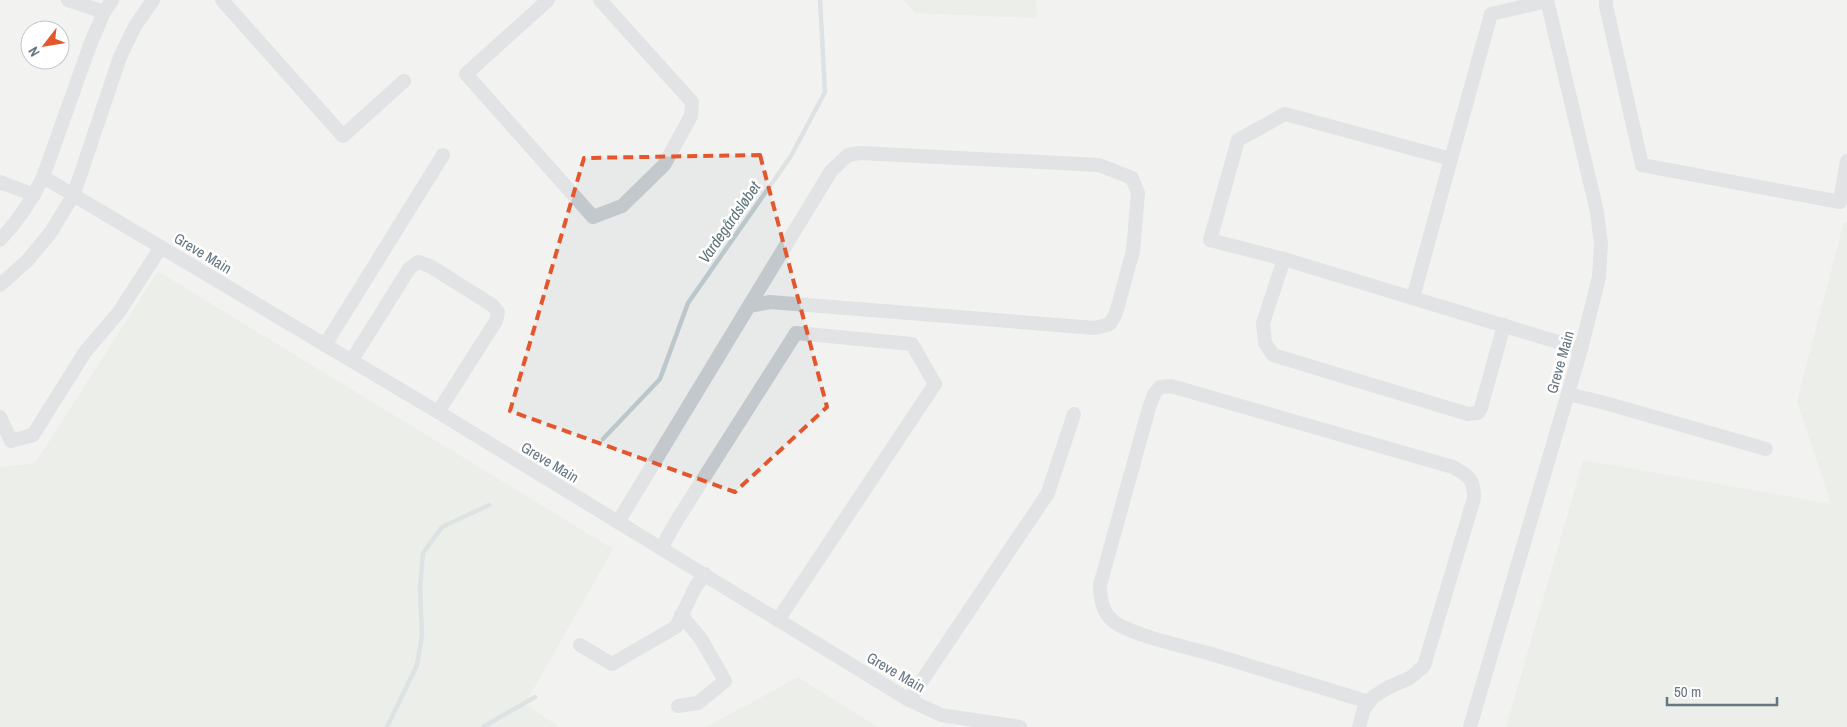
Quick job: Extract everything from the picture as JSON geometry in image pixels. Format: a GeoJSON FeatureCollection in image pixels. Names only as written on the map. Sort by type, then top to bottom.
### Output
{"type":"FeatureCollection","features":[{"type":"Feature","properties":{"kind":"street"},"geometry":{"type":"LineString","coordinates":[[68,0],[104,12]]}},
{"type":"Feature","properties":{"kind":"street"},"geometry":{"type":"LineString","coordinates":[[0,240],[12,227],[34,195],[43,176],[90,45],[104,12],[112,0]]}},
{"type":"Feature","properties":{"kind":"street"},"geometry":{"type":"LineString","coordinates":[[0,285],[27,261],[51,232],[74,194],[120,57],[135,26],[153,0]]}},
{"type":"Feature","properties":{"kind":"street"},"geometry":{"type":"LineString","coordinates":[[222,0],[343,136],[404,81]]}},
{"type":"Feature","properties":{"kind":"street"},"geometry":{"type":"LineString","coordinates":[[548,0],[466,74],[593,217],[622,206],[664,165],[691,116],[692,102],[600,0]]}},
{"type":"Feature","properties":{"kind":"street"},"geometry":{"type":"LineString","coordinates":[[1413,298],[1491,14],[1547,0]]}},
{"type":"Feature","properties":{"kind":"street","name":"Greve Main"},"geometry":{"type":"LineString","coordinates":[[1470,727],[1581,349],[1599,277],[1601,244],[1597,212],[1547,0]]}},
{"type":"Feature","properties":{"kind":"street"},"geometry":{"type":"LineString","coordinates":[[1606,0],[1642,165],[1840,202],[1847,161]]}},
{"type":"Feature","properties":{"kind":"street"},"geometry":{"type":"LineString","coordinates":[[1451,159],[1285,114],[1238,140],[1210,240],[1284,259],[1581,349]]}},
{"type":"Feature","properties":{"kind":"street"},"geometry":{"type":"LineString","coordinates":[[618,522],[749,306],[831,171],[848,155],[860,152],[1099,165],[1132,178],[1138,193],[1133,252],[1116,313],[1110,324],[1095,328],[770,302],[749,306]]}},
{"type":"Feature","properties":{"kind":"street"},"geometry":{"type":"LineString","coordinates":[[325,345],[443,156]]}},
{"type":"Feature","properties":{"kind":"street","name":"Greve Main"},"geometry":{"type":"LineString","coordinates":[[43,176],[438,412],[909,700],[941,715],[995,725],[1020,727]]}},
{"type":"Feature","properties":{"kind":"street"},"geometry":{"type":"LineString","coordinates":[[0,182],[34,195]]}},
{"type":"Feature","properties":{"kind":"street"},"geometry":{"type":"LineString","coordinates":[[0,417],[11,441],[32,435],[85,352],[119,312],[161,247]]}},
{"type":"Feature","properties":{"kind":"street"},"geometry":{"type":"LineString","coordinates":[[1284,259],[1263,323],[1265,343],[1272,355],[1468,414],[1478,413],[1504,326]]}},
{"type":"Feature","properties":{"kind":"street"},"geometry":{"type":"LineString","coordinates":[[352,360],[409,268],[418,262],[430,266],[492,305],[498,312],[496,321],[438,412]]}},
{"type":"Feature","properties":{"kind":"street"},"geometry":{"type":"LineString","coordinates":[[661,548],[796,333],[912,344],[935,384],[778,620]]}},
{"type":"Feature","properties":{"kind":"street"},"geometry":{"type":"LineString","coordinates":[[1359,727],[1364,709],[1373,697],[1389,687],[1410,678],[1424,666],[1474,498],[1474,486],[1468,476],[1444,464],[1171,386],[1160,387],[1154,394],[1149,408],[1100,585],[1100,597],[1103,608],[1110,619],[1120,626],[1168,642],[1369,702]]}},
{"type":"Feature","properties":{"kind":"street"},"geometry":{"type":"LineString","coordinates":[[1568,394],[1606,402],[1766,449]]}},
{"type":"Feature","properties":{"kind":"street"},"geometry":{"type":"LineString","coordinates":[[909,700],[1048,493],[1074,414]]}},
{"type":"Feature","properties":{"kind":"street"},"geometry":{"type":"LineString","coordinates":[[580,645],[612,664],[676,627],[704,574]]}},
{"type":"Feature","properties":{"kind":"street"},"geometry":{"type":"LineString","coordinates":[[678,706],[698,703],[725,681],[701,639],[681,615]]}},
{"type":"Feature","properties":{"kind":"highlighted area"},"geometry":{"type":"Polygon","coordinates":[[[760,155],[827,407],[735,492],[510,411],[584,158],[760,155]]]}},
{"type":"Feature","properties":{"kind":"shaded area"},"geometry":{"type":"Polygon","coordinates":[[[0,0],[1847,0],[1847,265],[1804,401],[1832,509],[1583,460],[1506,727],[878,727],[798,677],[706,727],[560,727],[525,704],[612,549],[158,271],[35,463],[0,467],[0,0]]]}},
{"type":"Feature","properties":{"kind":"shaded area"},"geometry":{"type":"Polygon","coordinates":[[[903,0],[1036,0],[1037,18],[916,13],[903,0]]]}},
{"type":"Feature","properties":{"kind":"shaded area"},"geometry":{"type":"Polygon","coordinates":[[[1844,222],[1847,223],[1847,727],[1506,727],[1583,460],[1831,504],[1797,401],[1844,222]]]}},
{"type":"Feature","properties":{"kind":"shaded area"},"geometry":{"type":"Polygon","coordinates":[[[158,271],[613,549],[525,704],[560,727],[0,727],[0,467],[35,463],[158,271]]]}},
{"type":"Feature","properties":{"kind":"shaded area"},"geometry":{"type":"Polygon","coordinates":[[[798,677],[878,727],[706,727],[798,677]]]}},
{"type":"Feature","properties":{"kind":"waterway","name":"Vardegårdsløbet"},"geometry":{"type":"LineString","coordinates":[[603,439],[660,379],[688,303],[791,156],[825,92],[820,0]]}},
{"type":"Feature","properties":{"kind":"waterway","name":"Vardegårdsløbet"},"geometry":{"type":"LineString","coordinates":[[387,727],[417,665],[422,636],[420,588],[423,553],[442,527],[489,505]]}},
{"type":"Feature","properties":{"kind":"waterway"},"geometry":{"type":"LineString","coordinates":[[483,727],[535,697]]}}]}
